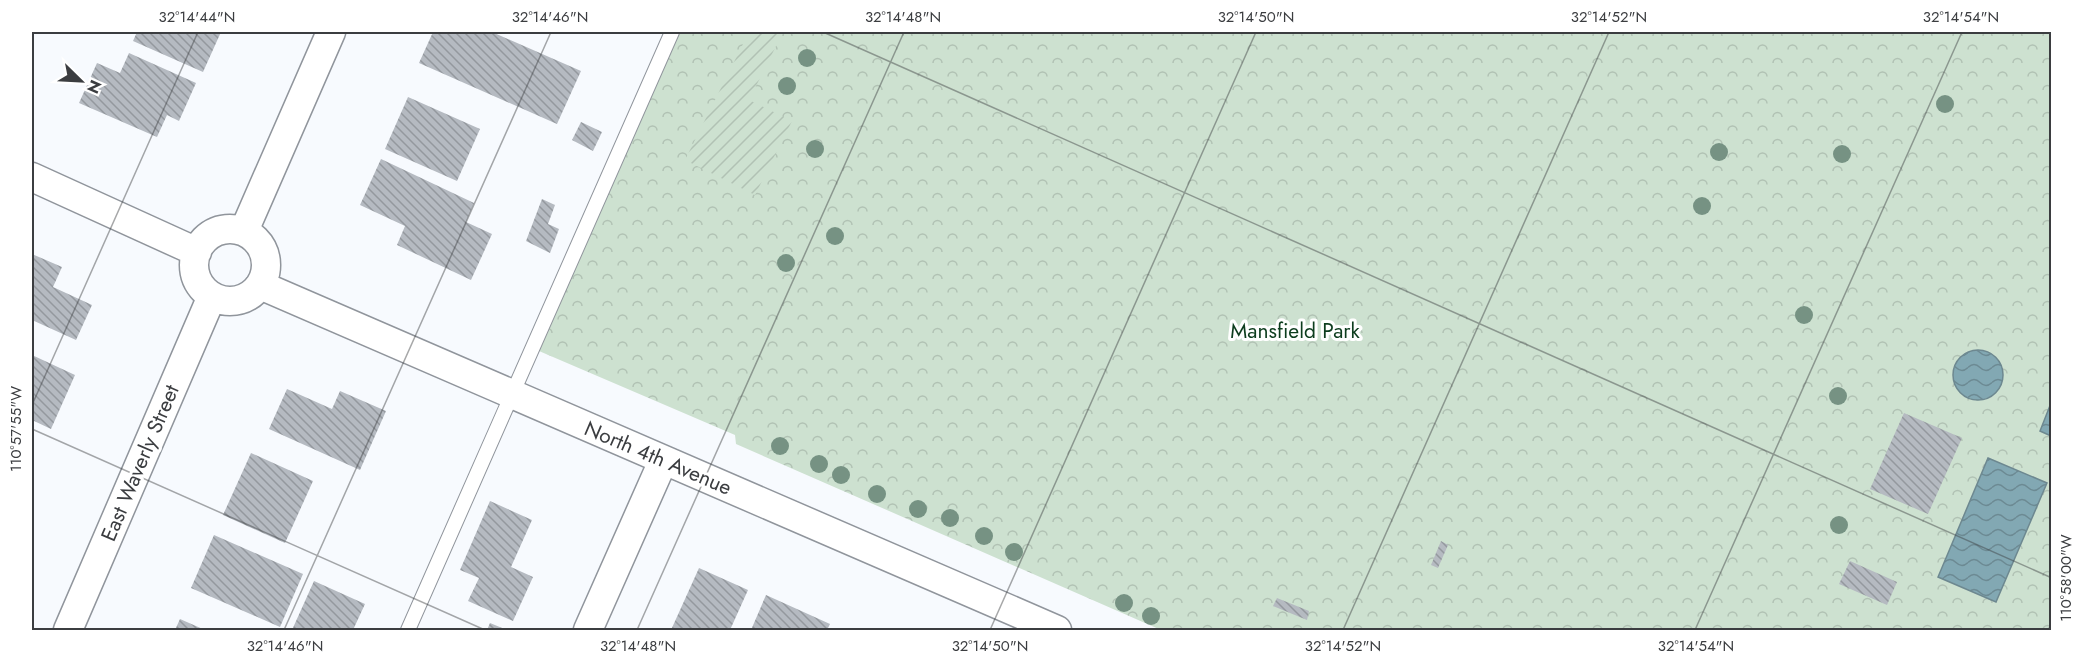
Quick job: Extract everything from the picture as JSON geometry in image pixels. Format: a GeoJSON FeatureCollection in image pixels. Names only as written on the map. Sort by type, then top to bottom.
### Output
{"type":"FeatureCollection","features":[{"type":"Feature","properties":{"kind":"street"},"geometry":{"type":"LineString","coordinates":[[244,231],[331,32]]}},
{"type":"Feature","properties":{"kind":"street"},"geometry":{"type":"LineString","coordinates":[[32,177],[197,252]]}},
{"type":"Feature","properties":{"kind":"street"},"geometry":{"type":"LineString","coordinates":[[220,230],[244,231],[255,237],[266,258],[266,270],[260,285],[246,297],[235,301],[212,296],[197,278],[194,267],[197,252],[210,235],[220,230]]}},
{"type":"Feature","properties":{"kind":"street","name":"North 4th Avenue"},"geometry":{"type":"LineString","coordinates":[[260,285],[1057,630]]}},
{"type":"Feature","properties":{"kind":"street","name":"East Waverly Street"},"geometry":{"type":"LineString","coordinates":[[68,630],[212,296]]}},
{"type":"Feature","properties":{"kind":"street"},"geometry":{"type":"LineString","coordinates":[[588,630],[663,461]]}},
{"type":"Feature","properties":{"kind":"lane"},"geometry":{"type":"LineString","coordinates":[[408,630],[672,32]]}},
{"type":"Feature","properties":{"kind":"green space","name":"Mansfield Park"},"geometry":{"type":"Polygon","coordinates":[[[679,32],[2051,32],[2051,630],[1161,630],[736,444],[735,435],[539,351],[679,32]]]}},
{"type":"Feature","properties":{"kind":"green space"},"geometry":{"type":"Polygon","coordinates":[[[749,32],[783,32],[749,100],[792,121],[755,195],[685,160],[749,32]]]}},
{"type":"Feature","properties":{"kind":"water"},"geometry":{"type":"Polygon","coordinates":[[[1978,350],[1987,352],[1998,361],[2003,375],[2001,384],[1992,395],[1978,400],[1969,398],[1958,389],[1953,375],[1955,366],[1964,355],[1978,350]]]}},
{"type":"Feature","properties":{"kind":"water"},"geometry":{"type":"Polygon","coordinates":[[[2051,403],[2052,436],[2040,431],[2051,403]]]}},
{"type":"Feature","properties":{"kind":"water"},"geometry":{"type":"Polygon","coordinates":[[[1988,458],[2047,483],[1996,602],[1938,577],[1988,458]]]}},
{"type":"Feature","properties":{"kind":"building"},"geometry":{"type":"Polygon","coordinates":[[[137,32],[221,32],[203,72],[133,41],[137,32]]]}},
{"type":"Feature","properties":{"kind":"building"},"geometry":{"type":"Polygon","coordinates":[[[433,32],[492,32],[581,71],[557,124],[419,63],[433,32]]]}},
{"type":"Feature","properties":{"kind":"building"},"geometry":{"type":"Polygon","coordinates":[[[129,53],[196,83],[179,121],[167,115],[157,137],[79,103],[97,63],[120,73],[129,53]]]}},
{"type":"Feature","properties":{"kind":"building"},"geometry":{"type":"Polygon","coordinates":[[[408,97],[480,129],[457,181],[385,149],[408,97]]]}},
{"type":"Feature","properties":{"kind":"building"},"geometry":{"type":"Polygon","coordinates":[[[581,122],[602,132],[593,151],[572,140],[581,122]]]}},
{"type":"Feature","properties":{"kind":"building"},"geometry":{"type":"Polygon","coordinates":[[[381,159],[474,203],[466,222],[492,234],[471,280],[397,245],[405,226],[360,205],[381,159]]]}},
{"type":"Feature","properties":{"kind":"building"},"geometry":{"type":"Polygon","coordinates":[[[542,199],[555,205],[548,224],[559,229],[550,253],[526,241],[542,199]]]}},
{"type":"Feature","properties":{"kind":"building"},"geometry":{"type":"Polygon","coordinates":[[[32,254],[62,267],[53,287],[92,305],[76,340],[32,320],[32,254]]]}},
{"type":"Feature","properties":{"kind":"building"},"geometry":{"type":"Polygon","coordinates":[[[32,355],[75,375],[51,429],[32,420],[32,355]]]}},
{"type":"Feature","properties":{"kind":"building"},"geometry":{"type":"Polygon","coordinates":[[[287,389],[332,409],[340,391],[386,411],[360,470],[269,429],[287,389]]]}},
{"type":"Feature","properties":{"kind":"building"},"geometry":{"type":"Polygon","coordinates":[[[1904,413],[1962,438],[1928,514],[1870,489],[1904,413]]]}},
{"type":"Feature","properties":{"kind":"building"},"geometry":{"type":"Polygon","coordinates":[[[251,453],[313,481],[285,543],[223,515],[251,453]]]}},
{"type":"Feature","properties":{"kind":"building"},"geometry":{"type":"Polygon","coordinates":[[[490,501],[532,520],[511,567],[533,577],[513,621],[468,601],[479,578],[460,570],[490,501]]]}},
{"type":"Feature","properties":{"kind":"building"},"geometry":{"type":"Polygon","coordinates":[[[214,535],[303,574],[280,627],[191,588],[214,535]]]}},
{"type":"Feature","properties":{"kind":"building"},"geometry":{"type":"Polygon","coordinates":[[[1441,541],[1448,545],[1438,568],[1431,565],[1441,541]]]}},
{"type":"Feature","properties":{"kind":"building"},"geometry":{"type":"Polygon","coordinates":[[[1850,561],[1897,582],[1887,605],[1839,584],[1850,561]]]}},
{"type":"Feature","properties":{"kind":"building"},"geometry":{"type":"Polygon","coordinates":[[[699,568],[748,590],[730,630],[671,630],[699,568]]]}},
{"type":"Feature","properties":{"kind":"building"},"geometry":{"type":"Polygon","coordinates":[[[314,581],[365,604],[353,630],[292,630],[314,581]]]}},
{"type":"Feature","properties":{"kind":"building"},"geometry":{"type":"Polygon","coordinates":[[[766,595],[830,624],[827,630],[751,630],[766,595]]]}},
{"type":"Feature","properties":{"kind":"building"},"geometry":{"type":"Polygon","coordinates":[[[1277,598],[1309,611],[1307,620],[1273,606],[1277,598]]]}},
{"type":"Feature","properties":{"kind":"building"},"geometry":{"type":"Polygon","coordinates":[[[180,619],[205,630],[175,630],[180,619]]]}},
{"type":"Feature","properties":{"kind":"building"},"geometry":{"type":"Polygon","coordinates":[[[490,623],[507,630],[487,630],[490,623]]]}}]}
